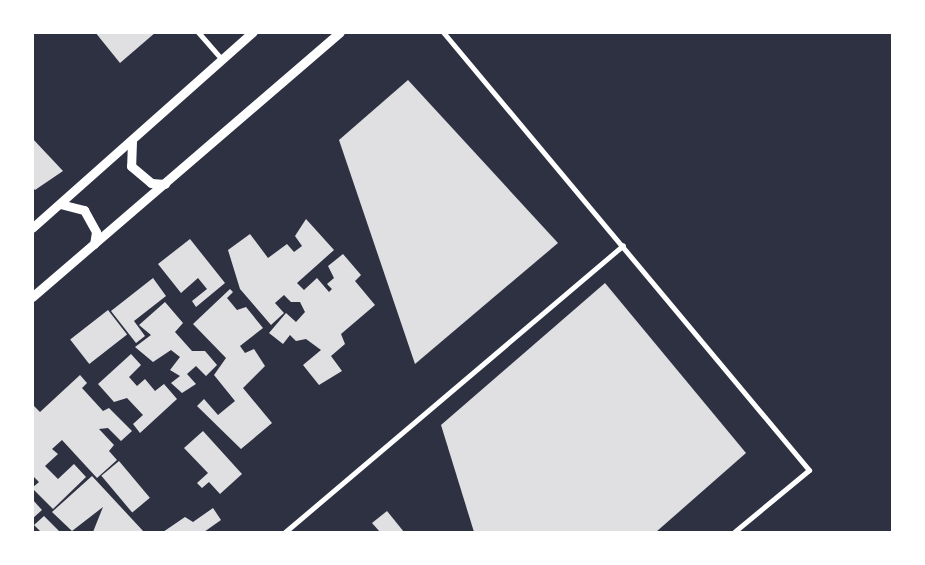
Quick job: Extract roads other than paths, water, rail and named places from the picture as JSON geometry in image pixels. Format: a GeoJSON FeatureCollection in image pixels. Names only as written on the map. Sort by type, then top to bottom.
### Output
{"type":"FeatureCollection","features":[{"type":"Feature","properties":{"kind":"street"},"geometry":{"type":"LineString","coordinates":[[198,32],[222,60]]}},
{"type":"Feature","properties":{"kind":"street"},"geometry":{"type":"LineString","coordinates":[[32,228],[253,32]]}},
{"type":"Feature","properties":{"kind":"street"},"geometry":{"type":"LineString","coordinates":[[32,297],[340,32]]}},
{"type":"Feature","properties":{"kind":"street"},"geometry":{"type":"LineString","coordinates":[[443,32],[623,245],[808,470],[734,532]]}},
{"type":"Feature","properties":{"kind":"street"},"geometry":{"type":"LineString","coordinates":[[132,141],[131,166],[151,183],[165,184]]}},
{"type":"Feature","properties":{"kind":"street"},"geometry":{"type":"LineString","coordinates":[[60,204],[84,210],[92,220],[94,244]]}},
{"type":"Feature","properties":{"kind":"street"},"geometry":{"type":"LineString","coordinates":[[285,532],[623,245]]}}]}
